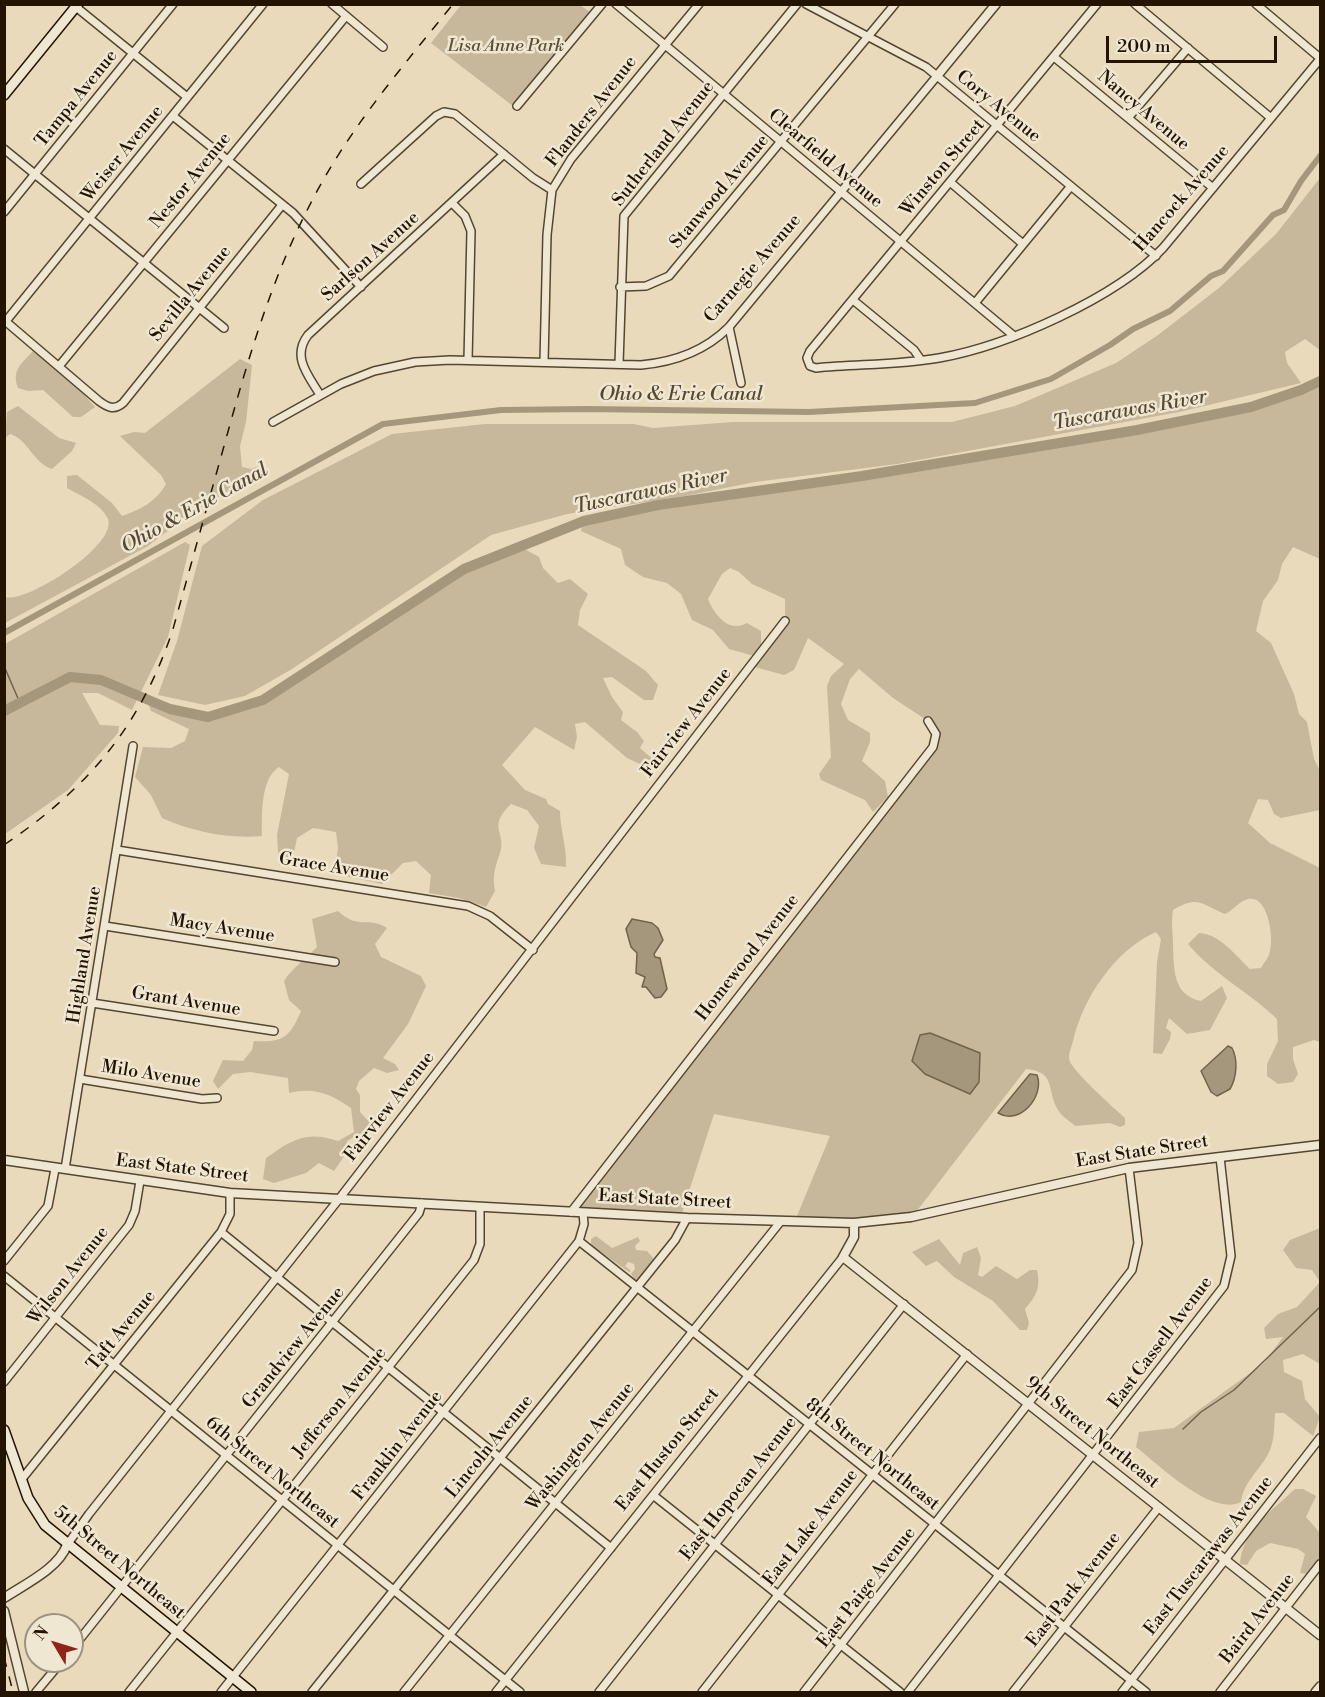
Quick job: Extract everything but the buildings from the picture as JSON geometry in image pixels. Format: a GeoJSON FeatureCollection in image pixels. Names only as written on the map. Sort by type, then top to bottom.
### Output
{"type":"FeatureCollection","features":[{"type":"Feature","properties":{"kind":"main road"},"geometry":{"type":"LineString","coordinates":[[4,95],[77,6]]}},
{"type":"Feature","properties":{"kind":"main road","name":"5th Street Northeast"},"geometry":{"type":"LineString","coordinates":[[4,1430],[21,1480],[39,1518],[67,1545],[251,1692]]}},
{"type":"Feature","properties":{"kind":"street","name":"Tampa Avenue"},"geometry":{"type":"LineString","coordinates":[[4,212],[172,4]]}},
{"type":"Feature","properties":{"kind":"street","name":"Weiser Avenue"},"geometry":{"type":"LineString","coordinates":[[5,321],[263,4]]}},
{"type":"Feature","properties":{"kind":"street"},"geometry":{"type":"LineString","coordinates":[[332,4],[383,47]]}},
{"type":"Feature","properties":{"kind":"street"},"geometry":{"type":"LineString","coordinates":[[517,106],[602,4]]}},
{"type":"Feature","properties":{"kind":"street","name":"Clearfield Avenue"},"geometry":{"type":"LineString","coordinates":[[616,4],[1014,336]]}},
{"type":"Feature","properties":{"kind":"street","name":"Flanders Avenue"},"geometry":{"type":"LineString","coordinates":[[544,362],[547,235],[552,190],[571,159],[699,4]]}},
{"type":"Feature","properties":{"kind":"street","name":"Sutherland Avenue"},"geometry":{"type":"LineString","coordinates":[[619,364],[622,229],[626,212],[797,4]]}},
{"type":"Feature","properties":{"kind":"street","name":"Cory Avenue"},"geometry":{"type":"LineString","coordinates":[[806,4],[869,36],[937,76],[1156,256]]}},
{"type":"Feature","properties":{"kind":"street","name":"Stanwood Avenue"},"geometry":{"type":"LineString","coordinates":[[620,286],[646,286],[669,276],[895,4]]}},
{"type":"Feature","properties":{"kind":"street","name":"Carnegie Avenue"},"geometry":{"type":"LineString","coordinates":[[273,422],[341,384],[389,366],[427,360],[641,365],[674,360],[705,346],[729,327],[996,4]]}},
{"type":"Feature","properties":{"kind":"street","name":"Winston Street"},"geometry":{"type":"LineString","coordinates":[[810,351],[1097,4]]}},
{"type":"Feature","properties":{"kind":"street"},"geometry":{"type":"LineString","coordinates":[[1135,4],[1271,117]]}},
{"type":"Feature","properties":{"kind":"street"},"geometry":{"type":"LineString","coordinates":[[1256,4],[1320,59]]}},
{"type":"Feature","properties":{"kind":"street"},"geometry":{"type":"LineString","coordinates":[[77,6],[187,97]]}},
{"type":"Feature","properties":{"kind":"street","name":"Nestor Avenue"},"geometry":{"type":"LineString","coordinates":[[60,365],[346,16]]}},
{"type":"Feature","properties":{"kind":"street"},"geometry":{"type":"LineString","coordinates":[[1128,118],[1188,48]]}},
{"type":"Feature","properties":{"kind":"street","name":"Nancy Avenue"},"geometry":{"type":"LineString","coordinates":[[1054,57],[1213,188]]}},
{"type":"Feature","properties":{"kind":"street","name":"Hancock Avenue"},"geometry":{"type":"LineString","coordinates":[[810,351],[807,362],[816,368],[944,357],[1014,336],[1101,295],[1156,256],[1320,59]]}},
{"type":"Feature","properties":{"kind":"street"},"geometry":{"type":"LineString","coordinates":[[361,184],[441,113],[454,114],[552,190]]}},
{"type":"Feature","properties":{"kind":"street"},"geometry":{"type":"LineString","coordinates":[[173,116],[282,205],[361,287]]}},
{"type":"Feature","properties":{"kind":"street"},"geometry":{"type":"LineString","coordinates":[[4,149],[225,328]]}},
{"type":"Feature","properties":{"kind":"street","name":"Sarlson Avenue"},"geometry":{"type":"LineString","coordinates":[[320,395],[301,362],[303,343],[308,335],[504,154]]}},
{"type":"Feature","properties":{"kind":"street"},"geometry":{"type":"LineString","coordinates":[[950,182],[1023,244]]}},
{"type":"Feature","properties":{"kind":"street"},"geometry":{"type":"LineString","coordinates":[[975,303],[1071,186]]}},
{"type":"Feature","properties":{"kind":"street"},"geometry":{"type":"LineString","coordinates":[[452,203],[465,216],[471,231],[468,360]]}},
{"type":"Feature","properties":{"kind":"street","name":"Sevilla Avenue"},"geometry":{"type":"LineString","coordinates":[[60,365],[105,406],[116,407],[123,403],[282,205]]}},
{"type":"Feature","properties":{"kind":"street"},"geometry":{"type":"LineString","coordinates":[[853,300],[914,350],[921,360]]}},
{"type":"Feature","properties":{"kind":"street"},"geometry":{"type":"LineString","coordinates":[[5,321],[60,365]]}},
{"type":"Feature","properties":{"kind":"street"},"geometry":{"type":"LineString","coordinates":[[729,327],[741,383]]}},
{"type":"Feature","properties":{"kind":"street","name":"Fairview Avenue"},"geometry":{"type":"LineString","coordinates":[[4,1598],[64,1553],[67,1545],[533,950],[785,621]]}},
{"type":"Feature","properties":{"kind":"street","name":"Homewood Avenue"},"geometry":{"type":"LineString","coordinates":[[571,1212],[933,747],[936,734],[928,721]]}},
{"type":"Feature","properties":{"kind":"street","name":"Highland Avenue"},"geometry":{"type":"LineString","coordinates":[[65,1169],[133,746]]}},
{"type":"Feature","properties":{"kind":"street","name":"Grace Avenue"},"geometry":{"type":"LineString","coordinates":[[117,850],[468,906],[486,913],[533,950]]}},
{"type":"Feature","properties":{"kind":"street","name":"Macy Avenue"},"geometry":{"type":"LineString","coordinates":[[105,926],[335,962]]}},
{"type":"Feature","properties":{"kind":"street","name":"Grant Avenue"},"geometry":{"type":"LineString","coordinates":[[92,1003],[274,1031]]}},
{"type":"Feature","properties":{"kind":"street","name":"Milo Avenue"},"geometry":{"type":"LineString","coordinates":[[80,1079],[202,1099],[218,1098]]}},
{"type":"Feature","properties":{"kind":"street","name":"East State Street"},"geometry":{"type":"LineString","coordinates":[[4,1161],[230,1194],[687,1218],[854,1223],[910,1217],[1129,1168],[1320,1145]]}},
{"type":"Feature","properties":{"kind":"street","name":"East Cassell Avenue"},"geometry":{"type":"LineString","coordinates":[[908,1692],[1094,1455],[1227,1280],[1231,1256],[1220,1156]]}},
{"type":"Feature","properties":{"kind":"street","name":"East Paige Avenue"},"geometry":{"type":"LineString","coordinates":[[804,1692],[936,1525],[1134,1267],[1138,1243],[1129,1168]]}},
{"type":"Feature","properties":{"kind":"street"},"geometry":{"type":"LineString","coordinates":[[4,1261],[48,1206],[55,1169]]}},
{"type":"Feature","properties":{"kind":"street","name":"Wilson Avenue"},"geometry":{"type":"LineString","coordinates":[[4,1382],[129,1225],[135,1211],[140,1182]]}},
{"type":"Feature","properties":{"kind":"street","name":"Taft Avenue"},"geometry":{"type":"LineString","coordinates":[[21,1480],[221,1232],[230,1214],[230,1194]]}},
{"type":"Feature","properties":{"kind":"street","name":"Grandview Avenue"},"geometry":{"type":"LineString","coordinates":[[84,1634],[419,1213],[422,1203]]}},
{"type":"Feature","properties":{"kind":"street","name":"Jefferson Avenue"},"geometry":{"type":"LineString","coordinates":[[129,1692],[474,1260],[480,1244],[480,1207]]}},
{"type":"Feature","properties":{"kind":"street"},"geometry":{"type":"LineString","coordinates":[[579,1241],[584,1224],[583,1212]]}},
{"type":"Feature","properties":{"kind":"street","name":"Lincoln Avenue"},"geometry":{"type":"LineString","coordinates":[[312,1692],[682,1231],[687,1218]]}},
{"type":"Feature","properties":{"kind":"street","name":"Washington Avenue"},"geometry":{"type":"LineString","coordinates":[[404,1692],[781,1221]]}},
{"type":"Feature","properties":{"kind":"street","name":"East Huston Street"},"geometry":{"type":"LineString","coordinates":[[496,1692],[843,1257],[854,1237],[854,1223]]}},
{"type":"Feature","properties":{"kind":"street"},"geometry":{"type":"LineString","coordinates":[[221,1232],[611,1548]]}},
{"type":"Feature","properties":{"kind":"street","name":"8th Street Northeast"},"geometry":{"type":"LineString","coordinates":[[579,1241],[1146,1692]]}},
{"type":"Feature","properties":{"kind":"street","name":"Franklin Avenue"},"geometry":{"type":"LineString","coordinates":[[221,1692],[579,1241]]}},
{"type":"Feature","properties":{"kind":"street","name":"9th Street Northeast"},"geometry":{"type":"LineString","coordinates":[[843,1257],[1320,1635]]}},
{"type":"Feature","properties":{"kind":"street","name":"6th Street Northeast"},"geometry":{"type":"LineString","coordinates":[[4,1276],[520,1692]]}},
{"type":"Feature","properties":{"kind":"street","name":"East Hopocan Avenue"},"geometry":{"type":"LineString","coordinates":[[599,1692],[904,1304]]}},
{"type":"Feature","properties":{"kind":"street","name":"East Lake Avenue"},"geometry":{"type":"LineString","coordinates":[[702,1692],[967,1354]]}},
{"type":"Feature","properties":{"kind":"street","name":"East Tuscarawas Avenue"},"geometry":{"type":"LineString","coordinates":[[1122,1692],[1320,1438]]}},
{"type":"Feature","properties":{"kind":"street"},"geometry":{"type":"LineString","coordinates":[[653,1495],[900,1692]]}},
{"type":"Feature","properties":{"kind":"street","name":"East Park Avenue"},"geometry":{"type":"LineString","coordinates":[[1013,1692],[1159,1507]]}},
{"type":"Feature","properties":{"kind":"street","name":"Baird Avenue"},"geometry":{"type":"LineString","coordinates":[[1220,1692],[1320,1564]]}},
{"type":"Feature","properties":{"kind":"street"},"geometry":{"type":"LineString","coordinates":[[4,1611],[24,1692]]}},
{"type":"Feature","properties":{"kind":"street"},"geometry":{"type":"LineString","coordinates":[[36,1692],[52,1673]]}},
{"type":"Feature","properties":{"kind":"street"},"geometry":{"type":"LineString","coordinates":[[1315,1692],[1320,1686]]}},
{"type":"Feature","properties":{"kind":"green space","name":"Lisa Anne Park"},"geometry":{"type":"Polygon","coordinates":[[[461,5],[580,5],[590,12],[513,106],[431,43],[461,5]]]}},
{"type":"Feature","properties":{"kind":"green space"},"geometry":{"type":"Polygon","coordinates":[[[1320,178],[1320,350],[1305,339],[1285,352],[1287,363],[1301,383],[1179,412],[897,464],[755,482],[685,496],[567,514],[491,535],[292,669],[245,696],[205,705],[158,695],[177,641],[202,546],[263,500],[392,434],[485,424],[634,424],[653,428],[733,422],[952,422],[1015,406],[1116,363],[1158,335],[1219,288],[1276,234],[1320,178]]]}},
{"type":"Feature","properties":{"kind":"green space"},"geometry":{"type":"Polygon","coordinates":[[[34,350],[67,375],[95,407],[81,417],[73,417],[43,390],[28,391],[18,388],[17,371],[34,350]]]}},
{"type":"Feature","properties":{"kind":"green space"},"geometry":{"type":"Polygon","coordinates":[[[240,359],[252,365],[246,422],[240,446],[242,467],[251,469],[265,463],[265,468],[182,520],[148,546],[5,623],[5,597],[16,597],[31,591],[68,570],[99,543],[107,530],[108,519],[105,514],[90,500],[67,488],[67,476],[77,475],[112,503],[122,516],[147,504],[166,484],[161,475],[120,436],[134,432],[145,433],[240,359]]]}},
{"type":"Feature","properties":{"kind":"green space"},"geometry":{"type":"Polygon","coordinates":[[[1320,381],[1320,559],[1293,547],[1282,564],[1278,580],[1263,601],[1256,631],[1271,643],[1294,694],[1299,714],[1307,722],[1314,759],[1320,771],[1320,810],[1281,818],[1274,814],[1268,800],[1258,799],[1248,823],[1270,843],[1320,868],[1320,1042],[1314,1040],[1293,1047],[1293,1059],[1298,1074],[1293,1082],[1278,1084],[1267,1076],[1267,1064],[1278,1041],[1277,1019],[1209,965],[1188,944],[1199,933],[1207,934],[1227,946],[1250,969],[1261,968],[1269,955],[1271,945],[1270,927],[1264,908],[1253,899],[1245,900],[1225,914],[1205,904],[1188,903],[1173,910],[1176,979],[1185,993],[1201,1001],[1222,986],[1227,998],[1210,1030],[1187,1034],[1169,1018],[1166,1028],[1171,1032],[1170,1039],[1162,1054],[1153,1053],[1157,962],[1161,939],[1156,932],[1127,951],[1103,977],[1084,1008],[1070,1050],[1071,1064],[1125,1118],[1125,1125],[1120,1127],[1110,1123],[1075,1126],[1058,1110],[1047,1078],[1036,1071],[1026,1069],[916,1212],[867,1220],[797,1216],[830,1136],[714,1114],[682,1213],[571,1212],[930,751],[935,737],[928,721],[893,698],[859,669],[850,679],[841,704],[848,720],[870,733],[870,742],[862,761],[885,781],[888,797],[873,812],[865,800],[821,780],[819,774],[831,757],[827,686],[831,676],[844,664],[808,638],[794,670],[784,675],[751,666],[785,621],[785,599],[752,584],[739,572],[730,568],[722,574],[708,599],[719,617],[734,626],[747,623],[761,631],[761,646],[754,656],[729,649],[713,630],[692,620],[681,594],[667,583],[643,577],[625,565],[621,549],[581,531],[584,521],[1137,430],[1251,407],[1320,381]]]}},
{"type":"Feature","properties":{"kind":"green space"},"geometry":{"type":"Polygon","coordinates":[[[18,406],[59,438],[76,443],[72,451],[52,469],[40,462],[16,437],[10,434],[5,438],[7,412],[18,406]]]}},
{"type":"Feature","properties":{"kind":"green space"},"geometry":{"type":"Polygon","coordinates":[[[185,542],[190,545],[168,637],[132,710],[98,693],[82,693],[100,725],[119,726],[118,733],[68,790],[5,834],[5,644],[185,542]]]}},
{"type":"Feature","properties":{"kind":"green space"},"geometry":{"type":"Polygon","coordinates":[[[521,547],[539,557],[543,568],[558,583],[570,579],[588,594],[580,610],[578,625],[646,671],[658,685],[653,700],[644,700],[612,677],[603,678],[612,697],[623,712],[621,720],[637,732],[644,741],[640,748],[657,763],[653,770],[627,758],[585,722],[575,724],[577,737],[574,750],[535,727],[502,765],[525,790],[546,799],[548,804],[560,811],[566,867],[541,864],[534,848],[539,826],[527,810],[511,804],[498,825],[501,846],[494,872],[495,891],[486,907],[459,898],[429,893],[431,875],[416,861],[403,863],[382,884],[341,875],[335,868],[338,848],[336,832],[313,828],[297,838],[291,867],[279,865],[277,835],[289,774],[279,767],[268,780],[265,789],[262,836],[211,833],[162,818],[151,795],[135,777],[143,747],[171,748],[185,741],[189,729],[151,711],[147,700],[170,709],[208,717],[263,700],[464,569],[521,547]]]}},
{"type":"Feature","properties":{"kind":"green space"},"geometry":{"type":"Polygon","coordinates":[[[338,911],[351,920],[374,923],[387,928],[375,944],[381,957],[421,976],[426,986],[408,1024],[383,1058],[395,1064],[399,1070],[387,1073],[374,1068],[359,1081],[356,1089],[360,1095],[360,1112],[372,1125],[372,1131],[359,1134],[347,1141],[347,1152],[334,1171],[319,1163],[306,1173],[274,1183],[263,1179],[266,1158],[299,1139],[316,1136],[338,1141],[354,1132],[351,1108],[315,1091],[289,1093],[288,1078],[250,1072],[233,1074],[218,1089],[213,1081],[223,1060],[243,1061],[252,1050],[254,1041],[279,1039],[293,1027],[301,1011],[289,1000],[284,981],[317,947],[312,919],[338,911]]]}},
{"type":"Feature","properties":{"kind":"green space"},"geometry":{"type":"Polygon","coordinates":[[[1320,1228],[1320,1282],[1312,1270],[1296,1268],[1283,1250],[1290,1240],[1320,1228]]]}},
{"type":"Feature","properties":{"kind":"green space"},"geometry":{"type":"Polygon","coordinates":[[[596,1236],[612,1248],[638,1237],[640,1241],[635,1246],[636,1250],[647,1251],[654,1259],[636,1281],[631,1274],[635,1269],[634,1264],[628,1262],[625,1266],[631,1271],[629,1272],[591,1245],[591,1239],[596,1236]]]}},
{"type":"Feature","properties":{"kind":"green space"},"geometry":{"type":"Polygon","coordinates":[[[939,1239],[960,1265],[963,1253],[977,1247],[981,1258],[978,1275],[982,1277],[996,1266],[1017,1279],[1030,1270],[1037,1270],[1037,1291],[1025,1309],[1029,1323],[1027,1330],[1020,1330],[993,1301],[954,1277],[937,1261],[926,1266],[912,1252],[939,1239]]]}},
{"type":"Feature","properties":{"kind":"green space"},"geometry":{"type":"Polygon","coordinates":[[[1320,1282],[1320,1364],[1303,1354],[1283,1360],[1284,1372],[1302,1381],[1305,1399],[1320,1417],[1313,1436],[1284,1413],[1275,1413],[1274,1435],[1270,1451],[1248,1483],[1241,1502],[1229,1505],[1201,1496],[1186,1487],[1136,1447],[1139,1432],[1174,1428],[1264,1363],[1283,1337],[1266,1339],[1264,1328],[1278,1314],[1297,1307],[1320,1282]]]}},
{"type":"Feature","properties":{"kind":"green space"},"geometry":{"type":"Polygon","coordinates":[[[1295,1489],[1303,1489],[1316,1496],[1306,1517],[1320,1533],[1320,1563],[1318,1561],[1307,1574],[1300,1573],[1305,1554],[1298,1549],[1270,1543],[1256,1551],[1247,1565],[1240,1564],[1246,1541],[1252,1531],[1295,1489]]]}},
{"type":"Feature","properties":{"kind":"shaded area"},"geometry":{"type":"Polygon","coordinates":[[[632,919],[652,923],[658,928],[663,940],[654,954],[655,957],[660,958],[667,989],[661,997],[655,998],[646,987],[642,987],[645,977],[636,973],[637,953],[631,947],[626,929],[632,919]]]}},
{"type":"Feature","properties":{"kind":"shaded area"},"geometry":{"type":"Polygon","coordinates":[[[930,1033],[980,1053],[979,1082],[970,1094],[925,1074],[912,1061],[920,1035],[930,1033]]]}},
{"type":"Feature","properties":{"kind":"shaded area"},"geometry":{"type":"Polygon","coordinates":[[[1228,1046],[1232,1048],[1235,1057],[1234,1079],[1230,1089],[1217,1096],[1211,1092],[1201,1071],[1228,1046]]]}},
{"type":"Feature","properties":{"kind":"shaded area"},"geometry":{"type":"Polygon","coordinates":[[[1030,1074],[1037,1075],[1039,1083],[1034,1100],[1029,1107],[1014,1116],[998,1113],[1030,1074]]]}},
{"type":"Feature","properties":{"kind":"waterway","name":"Ohio & Erie Canal"},"geometry":{"type":"LineString","coordinates":[[4,633],[383,424],[501,410],[809,412],[975,403],[1051,379],[1133,329],[1170,311],[1211,276],[1223,271],[1273,215],[1284,210],[1301,181],[1320,156]]}},
{"type":"Feature","properties":{"kind":"waterway","name":"Tuscarawas River"},"geometry":{"type":"LineString","coordinates":[[4,711],[70,677],[101,680],[170,709],[208,717],[263,700],[464,569],[584,521],[658,505],[862,476],[1137,430],[1251,407],[1320,381]]}},
{"type":"Feature","properties":{"kind":"waterway"},"geometry":{"type":"LineString","coordinates":[[4,666],[20,703]]}},
{"type":"Feature","properties":{"kind":"waterway"},"geometry":{"type":"LineString","coordinates":[[1183,1429],[1201,1412],[1234,1390],[1320,1307]]}},
{"type":"Feature","properties":{"kind":"railway"},"geometry":{"type":"LineString","coordinates":[[4,845],[61,801],[86,777],[128,725],[145,696],[173,629],[242,381],[262,318],[286,256],[315,195],[345,144],[453,4]]}},
{"type":"Feature","properties":{"kind":"railway"},"geometry":{"type":"LineString","coordinates":[[4,1657],[13,1692]]}}]}
